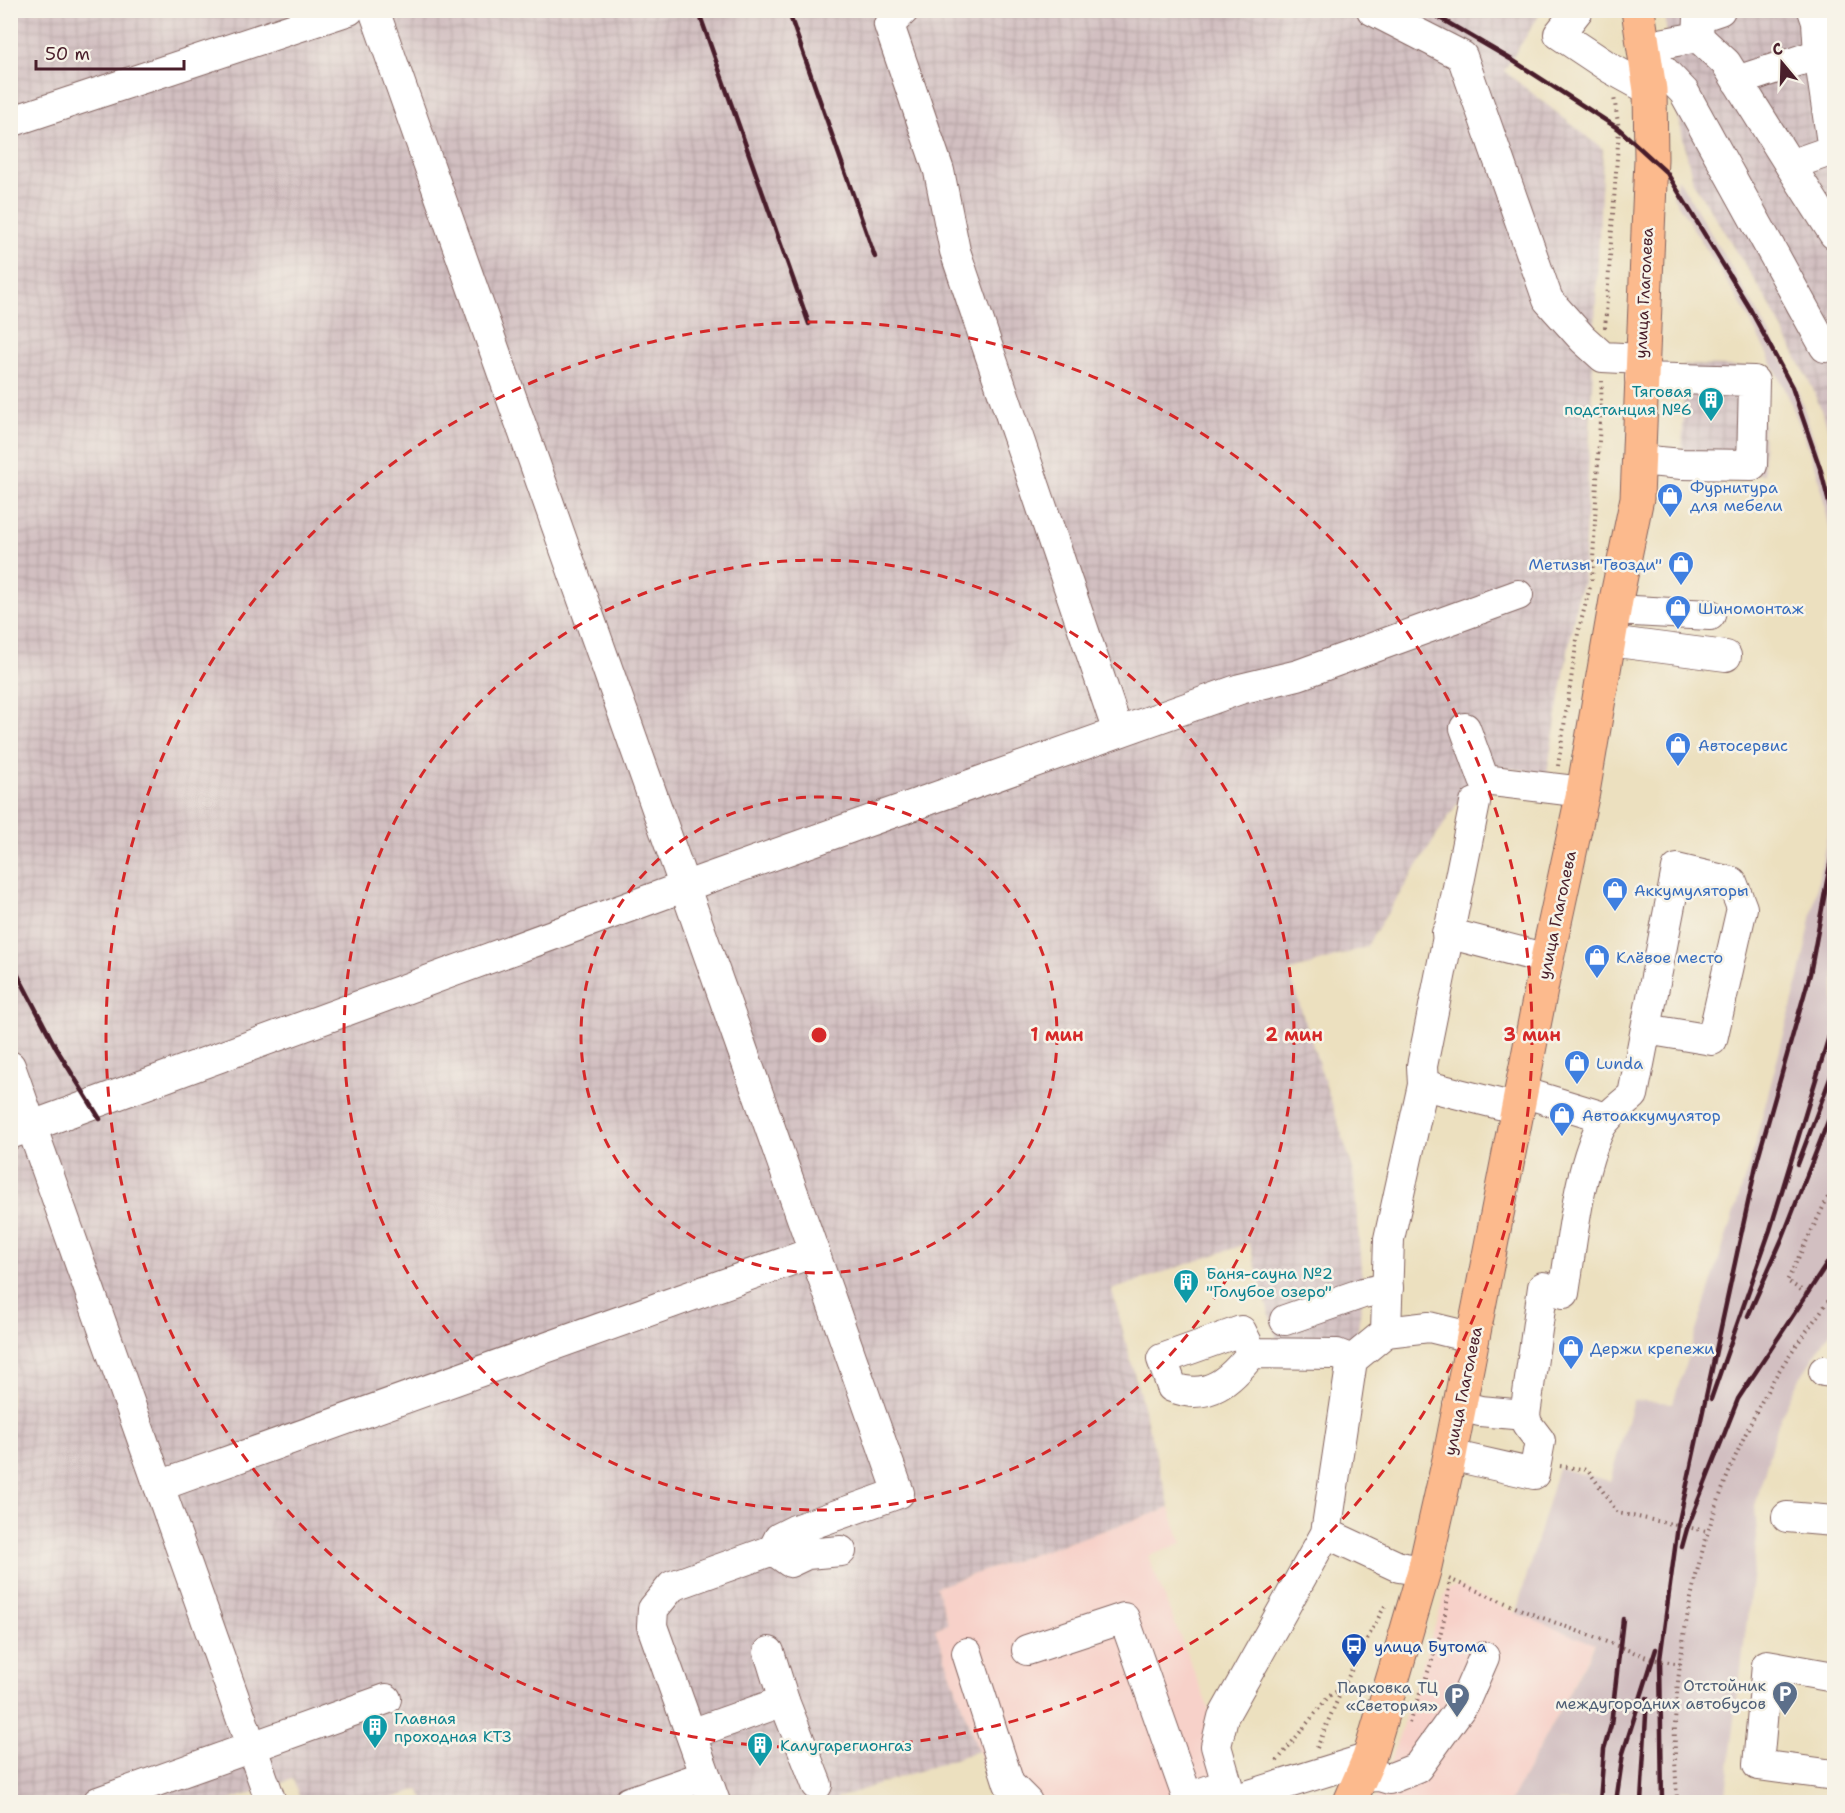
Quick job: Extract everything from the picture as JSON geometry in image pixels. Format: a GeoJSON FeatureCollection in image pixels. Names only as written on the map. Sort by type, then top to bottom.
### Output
{"type":"FeatureCollection","features":[{"type":"Feature","properties":{"kind":"main road","name":"улица Глаголева"},"geometry":{"type":"LineString","coordinates":[[1360,1779],[1441,1572],[1450,1455],[1458,1406],[1474,1338],[1547,959],[1584,792],[1611,625],[1637,498],[1651,159],[1648,74],[1638,10]]}},
{"type":"Feature","properties":{"kind":"street"},"geometry":{"type":"LineString","coordinates":[[10,122],[350,10]]}},
{"type":"Feature","properties":{"kind":"street"},"geometry":{"type":"LineString","coordinates":[[374,10],[686,886],[898,1493],[795,1530],[779,1538],[773,1550],[672,1586],[652,1609],[652,1626],[710,1789],[629,1803]]}},
{"type":"Feature","properties":{"kind":"street"},"geometry":{"type":"LineString","coordinates":[[904,10],[889,25],[939,171],[955,251],[1118,732]]}},
{"type":"Feature","properties":{"kind":"street"},"geometry":{"type":"LineString","coordinates":[[1372,10],[1462,56],[1548,300],[1583,339],[1603,357],[1641,368],[1754,381],[1752,465],[1638,460]]}},
{"type":"Feature","properties":{"kind":"street"},"geometry":{"type":"LineString","coordinates":[[1578,10],[1559,34],[1610,68],[1648,74],[1661,68],[1684,92],[1831,352]]}},
{"type":"Feature","properties":{"kind":"street"},"geometry":{"type":"LineString","coordinates":[[1720,10],[1699,17],[1698,37],[1726,63],[1790,165],[1832,225]]}},
{"type":"Feature","properties":{"kind":"street"},"geometry":{"type":"LineString","coordinates":[[1790,165],[1834,153],[1819,54],[1817,22],[1813,10]]}},
{"type":"Feature","properties":{"kind":"street"},"geometry":{"type":"LineString","coordinates":[[1648,74],[1660,44],[1698,37]]}},
{"type":"Feature","properties":{"kind":"street"},"geometry":{"type":"LineString","coordinates":[[1737,81],[1819,54]]}},
{"type":"Feature","properties":{"kind":"street"},"geometry":{"type":"LineString","coordinates":[[21,1131],[686,886],[1240,689],[1298,675],[1518,595]]}},
{"type":"Feature","properties":{"kind":"street"},"geometry":{"type":"LineString","coordinates":[[1611,625],[1710,615]]}},
{"type":"Feature","properties":{"kind":"street"},"geometry":{"type":"LineString","coordinates":[[1611,625],[1726,656]]}},
{"type":"Feature","properties":{"kind":"street"},"geometry":{"type":"LineString","coordinates":[[1465,728],[1484,780],[1584,792]]}},
{"type":"Feature","properties":{"kind":"street"},"geometry":{"type":"LineString","coordinates":[[1386,1332],[1389,1239],[1423,1085],[1422,1066],[1474,803]]}},
{"type":"Feature","properties":{"kind":"street"},"geometry":{"type":"LineString","coordinates":[[1450,1455],[1534,1474],[1540,1441],[1527,1424],[1525,1415],[1543,1287],[1564,1293],[1582,1183],[1600,1128],[1607,1118],[1633,1095],[1677,869],[1732,882],[1742,908],[1712,1040],[1646,1029]]}},
{"type":"Feature","properties":{"kind":"street"},"geometry":{"type":"LineString","coordinates":[[1447,933],[1547,959]]}},
{"type":"Feature","properties":{"kind":"street"},"geometry":{"type":"LineString","coordinates":[[10,1066],[21,1131],[159,1486],[271,1803]]}},
{"type":"Feature","properties":{"kind":"street"},"geometry":{"type":"LineString","coordinates":[[1423,1085],[1520,1100],[1607,1118]]}},
{"type":"Feature","properties":{"kind":"street"},"geometry":{"type":"LineString","coordinates":[[159,1486],[814,1252]]}},
{"type":"Feature","properties":{"kind":"street"},"geometry":{"type":"LineString","coordinates":[[1285,1320],[1363,1293],[1388,1288]]}},
{"type":"Feature","properties":{"kind":"street"},"geometry":{"type":"LineString","coordinates":[[1230,1797],[1216,1746],[1223,1717],[1326,1533],[1352,1360],[1386,1332],[1429,1327],[1474,1338]]}},
{"type":"Feature","properties":{"kind":"street"},"geometry":{"type":"LineString","coordinates":[[1252,1353],[1337,1354],[1352,1360]]}},
{"type":"Feature","properties":{"kind":"street"},"geometry":{"type":"LineString","coordinates":[[1458,1406],[1480,1411],[1525,1415]]}},
{"type":"Feature","properties":{"kind":"street"},"geometry":{"type":"LineString","coordinates":[[1788,1517],[1834,1521]]}},
{"type":"Feature","properties":{"kind":"street"},"geometry":{"type":"LineString","coordinates":[[1326,1533],[1399,1567],[1441,1572]]}},
{"type":"Feature","properties":{"kind":"street"},"geometry":{"type":"LineString","coordinates":[[773,1550],[790,1562],[807,1554],[841,1551]]}},
{"type":"Feature","properties":{"kind":"street"},"geometry":{"type":"LineString","coordinates":[[1027,1650],[1124,1618],[1188,1800],[1230,1797],[1379,1776],[1389,1779],[1417,1768],[1464,1703],[1484,1657]]}},
{"type":"Feature","properties":{"kind":"street"},"geometry":{"type":"LineString","coordinates":[[769,1652],[784,1701],[817,1785]]}},
{"type":"Feature","properties":{"kind":"street"},"geometry":{"type":"LineString","coordinates":[[967,1653],[1009,1784],[1027,1803]]}},
{"type":"Feature","properties":{"kind":"street"},"geometry":{"type":"LineString","coordinates":[[1834,1677],[1767,1665],[1758,1766],[1834,1775]]}},
{"type":"Feature","properties":{"kind":"street"},"geometry":{"type":"LineString","coordinates":[[98,1803],[386,1699]]}},
{"type":"Feature","properties":{"kind":"street"},"geometry":{"type":"LineString","coordinates":[[691,1734],[784,1701]]}},
{"type":"Feature","properties":{"kind":"path"},"geometry":{"type":"LineString","coordinates":[[1806,1293],[1787,1281],[1834,1185]]}},
{"type":"Feature","properties":{"kind":"path"},"geometry":{"type":"LineString","coordinates":[[1677,1803],[1675,1726],[1680,1664],[1706,1531],[1717,1500],[1770,1386],[1834,1293]]}},
{"type":"Feature","properties":{"kind":"path"},"geometry":{"type":"LineString","coordinates":[[1588,1470],[1618,1513],[1706,1531]]}},
{"type":"Feature","properties":{"kind":"path"},"geometry":{"type":"LineString","coordinates":[[1441,1572],[1527,1612],[1652,1659],[1680,1664]]}},
{"type":"Feature","properties":{"kind":"path"},"geometry":{"type":"LineString","coordinates":[[1406,1731],[1437,1648],[1448,1603],[1441,1572]]}},
{"type":"Feature","properties":{"kind":"path"},"geometry":{"type":"LineString","coordinates":[[1271,1769],[1329,1696],[1341,1689]]}},
{"type":"Feature","properties":{"kind":"shaded area"},"geometry":{"type":"Polygon","coordinates":[[[11,11],[1542,11],[1504,71],[1603,149],[1583,584],[1578,594],[1547,773],[1501,768],[1467,788],[1366,947],[1289,972],[1353,1169],[1363,1293],[1357,1336],[1308,1345],[1278,1344],[1249,1243],[1112,1290],[1170,1508],[936,1587],[948,1623],[935,1629],[978,1751],[838,1798],[833,1802],[425,1802],[419,1789],[383,1802],[301,1802],[293,1779],[225,1802],[11,1802],[11,11]]]}},
{"type":"Feature","properties":{"kind":"shaded area"},"geometry":{"type":"Polygon","coordinates":[[[1664,11],[1834,11],[1834,443],[1813,389],[1767,300],[1693,182],[1676,107],[1664,11]]]}},
{"type":"Feature","properties":{"kind":"shaded area"},"geometry":{"type":"Polygon","coordinates":[[[1678,178],[1758,313],[1795,382],[1834,500],[1834,548],[1817,470],[1787,393],[1745,311],[1673,196],[1678,178]]]}},
{"type":"Feature","properties":{"kind":"shaded area"},"geometry":{"type":"Polygon","coordinates":[[[1684,365],[1762,367],[1764,474],[1682,472],[1684,365]]]}},
{"type":"Feature","properties":{"kind":"shaded area"},"geometry":{"type":"Polygon","coordinates":[[[1834,786],[1834,1326],[1798,1381],[1778,1423],[1755,1506],[1757,1537],[1726,1793],[1714,1802],[1510,1802],[1595,1644],[1516,1613],[1558,1468],[1610,1481],[1633,1400],[1673,1403],[1751,1159],[1800,974],[1828,832],[1834,786]]]}},
{"type":"Feature","properties":{"kind":"shaded area"},"geometry":{"type":"Polygon","coordinates":[[[1170,1508],[1182,1544],[1148,1556],[1241,1790],[1203,1802],[996,1802],[935,1629],[948,1623],[936,1587],[1170,1508]]]}},
{"type":"Feature","properties":{"kind":"shaded area"},"geometry":{"type":"Polygon","coordinates":[[[1459,1586],[1516,1613],[1595,1643],[1510,1802],[1374,1802],[1387,1772],[1447,1589],[1459,1586]]]}},
{"type":"Feature","properties":{"kind":"railway"},"geometry":{"type":"LineString","coordinates":[[698,10],[809,324]]}},
{"type":"Feature","properties":{"kind":"railway"},"geometry":{"type":"LineString","coordinates":[[788,10],[875,257]]}},
{"type":"Feature","properties":{"kind":"railway"},"geometry":{"type":"LineString","coordinates":[[1426,10],[1512,60],[1619,129],[1667,173],[1749,307],[1792,387],[1821,471],[1834,523]]}},
{"type":"Feature","properties":{"kind":"railway"},"geometry":{"type":"LineString","coordinates":[[1662,1802],[1660,1659],[1678,1526],[1757,1161],[1810,974],[1834,843]]}},
{"type":"Feature","properties":{"kind":"railway"},"geometry":{"type":"LineString","coordinates":[[10,960],[56,1048],[100,1119]]}},
{"type":"Feature","properties":{"kind":"railway"},"geometry":{"type":"LineString","coordinates":[[1711,1399],[1770,1230],[1834,1020]]}},
{"type":"Feature","properties":{"kind":"railway"},"geometry":{"type":"LineString","coordinates":[[1798,1164],[1834,1068]]}},
{"type":"Feature","properties":{"kind":"railway"},"geometry":{"type":"LineString","coordinates":[[1748,1316],[1782,1239],[1834,1106]]}},
{"type":"Feature","properties":{"kind":"railway"},"geometry":{"type":"LineString","coordinates":[[1682,1547],[1738,1399],[1834,1253]]}},
{"type":"Feature","properties":{"kind":"railway"},"geometry":{"type":"LineString","coordinates":[[1600,1802],[1604,1749],[1611,1725],[1623,1619]]}},
{"type":"Feature","properties":{"kind":"railway"},"geometry":{"type":"LineString","coordinates":[[1616,1802],[1623,1753],[1656,1649]]}},
{"type":"Feature","properties":{"kind":"railway"},"geometry":{"type":"LineString","coordinates":[[1641,1802],[1647,1698]]}},
{"type":"Feature","properties":{"kind":"place","name":"Тяговая подстанция №6"},"geometry":{"type":"Point","coordinates":[1711,423]}},
{"type":"Feature","properties":{"kind":"place","name":"Фурнитура для мебели"},"geometry":{"type":"Point","coordinates":[1670,519]}},
{"type":"Feature","properties":{"kind":"place","name":"Метизы \"Гвозди\""},"geometry":{"type":"Point","coordinates":[1681,587]}},
{"type":"Feature","properties":{"kind":"place","name":"Шиномонтаж"},"geometry":{"type":"Point","coordinates":[1678,631]}},
{"type":"Feature","properties":{"kind":"place","name":"Автосервис"},"geometry":{"type":"Point","coordinates":[1678,768]}},
{"type":"Feature","properties":{"kind":"place","name":"Аккумуляторы"},"geometry":{"type":"Point","coordinates":[1615,913]}},
{"type":"Feature","properties":{"kind":"place","name":"Клёвое место"},"geometry":{"type":"Point","coordinates":[1597,980]}},
{"type":"Feature","properties":{"kind":"place","name":"Lunda"},"geometry":{"type":"Point","coordinates":[1577,1086]}},
{"type":"Feature","properties":{"kind":"place","name":"Автоаккумулятор"},"geometry":{"type":"Point","coordinates":[1562,1138]}},
{"type":"Feature","properties":{"kind":"place","name":"Баня-сауна №2 \"Голубое озеро\""},"geometry":{"type":"Point","coordinates":[1186,1305]}},
{"type":"Feature","properties":{"kind":"place","name":"Держи крепежи"},"geometry":{"type":"Point","coordinates":[1571,1371]}},
{"type":"Feature","properties":{"kind":"place","name":"улица Бутома"},"geometry":{"type":"Point","coordinates":[1354,1669]}},
{"type":"Feature","properties":{"kind":"place","name":"Отстойник междугородних автобусов"},"geometry":{"type":"Point","coordinates":[1785,1717]}},
{"type":"Feature","properties":{"kind":"place","name":"Парковка ТЦ «Светория»"},"geometry":{"type":"Point","coordinates":[1457,1719]}},
{"type":"Feature","properties":{"kind":"place","name":"Главная проходная КТЗ"},"geometry":{"type":"Point","coordinates":[375,1750]}},
{"type":"Feature","properties":{"kind":"place","name":"Калугарегионгаз"},"geometry":{"type":"Point","coordinates":[760,1768]}}]}
